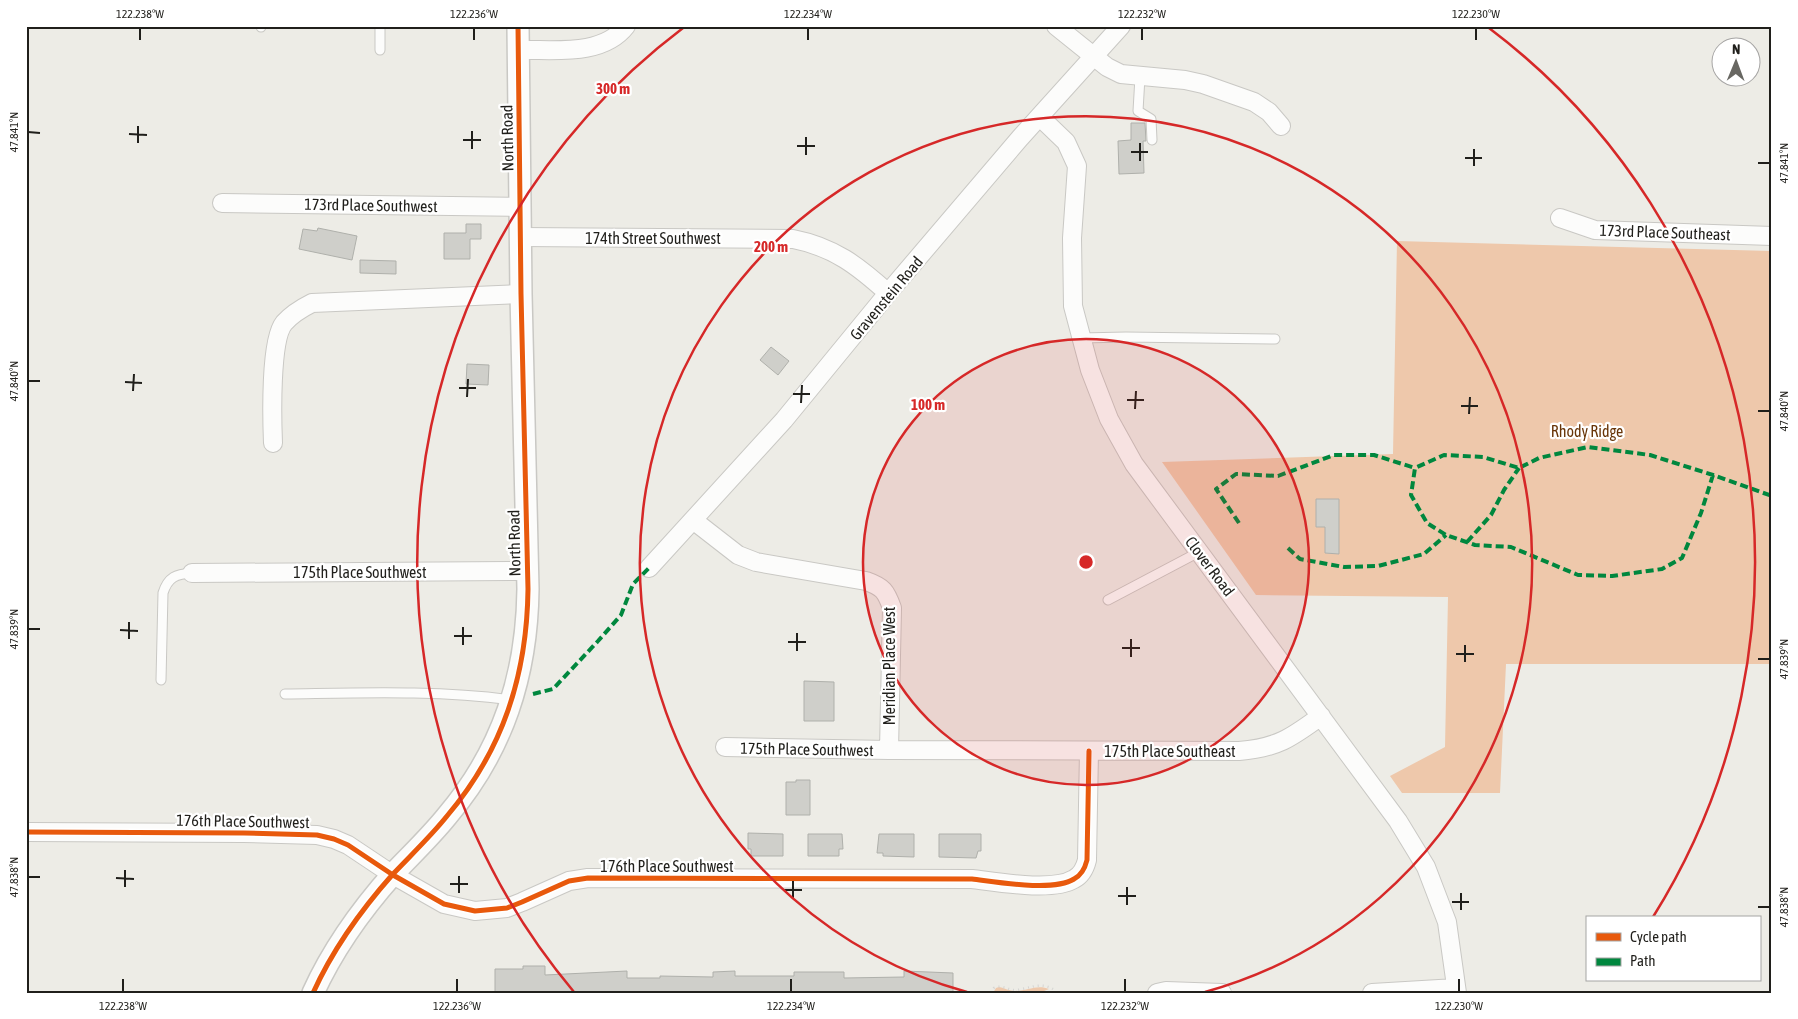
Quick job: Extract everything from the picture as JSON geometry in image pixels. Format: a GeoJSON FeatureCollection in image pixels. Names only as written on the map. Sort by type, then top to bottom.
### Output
{"type":"FeatureCollection","features":[{"type":"Feature","properties":{"kind":"street","name":"North Road"},"geometry":{"type":"LineString","coordinates":[[313,993],[321,975],[346,933],[393,875],[463,796],[496,741],[512,700],[520,671],[528,610],[521,294],[518,26]]}},
{"type":"Feature","properties":{"kind":"street"},"geometry":{"type":"LineString","coordinates":[[518,50],[586,48],[615,37],[626,26]]}},
{"type":"Feature","properties":{"kind":"street"},"geometry":{"type":"LineString","coordinates":[[1056,26],[1107,67],[1121,74],[1169,78],[1203,84],[1254,102],[1269,112],[1281,126]]}},
{"type":"Feature","properties":{"kind":"street","name":"Gravenstein Road"},"geometry":{"type":"LineString","coordinates":[[649,568],[784,420],[888,293],[1121,26]]}},
{"type":"Feature","properties":{"kind":"street","name":"Clover Road"},"geometry":{"type":"LineString","coordinates":[[1040,117],[1066,142],[1077,166],[1072,238],[1073,306],[1090,370],[1109,419],[1134,464],[1398,821],[1426,867],[1447,922],[1456,990]]}},
{"type":"Feature","properties":{"kind":"street","name":"173rd Place Southwest"},"geometry":{"type":"LineString","coordinates":[[222,203],[520,207]]}},
{"type":"Feature","properties":{"kind":"street","name":"173rd Place Southeast"},"geometry":{"type":"LineString","coordinates":[[1560,218],[1595,230],[1772,236]]}},
{"type":"Feature","properties":{"kind":"street","name":"174th Street Southwest"},"geometry":{"type":"LineString","coordinates":[[521,237],[793,239],[812,243],[846,258],[862,269],[888,293]]}},
{"type":"Feature","properties":{"kind":"street"},"geometry":{"type":"LineString","coordinates":[[273,443],[271,404],[276,345],[282,325],[297,311],[312,303],[521,294]]}},
{"type":"Feature","properties":{"kind":"street","name":"Meridian Place West"},"geometry":{"type":"LineString","coordinates":[[693,520],[738,555],[756,562],[866,581],[879,586],[887,594],[892,608],[889,750]]}},
{"type":"Feature","properties":{"kind":"street","name":"175th Place Southwest"},"geometry":{"type":"LineString","coordinates":[[192,573],[527,571]]}},
{"type":"Feature","properties":{"kind":"street","name":"175th Place Southeast"},"geometry":{"type":"LineString","coordinates":[[889,750],[1239,752],[1258,750],[1276,745],[1321,716]]}},
{"type":"Feature","properties":{"kind":"street","name":"175th Place Southwest"},"geometry":{"type":"LineString","coordinates":[[726,748],[889,750]]}},
{"type":"Feature","properties":{"kind":"street","name":"176th Place Southwest"},"geometry":{"type":"LineString","coordinates":[[26,832],[317,835],[348,845],[393,875],[444,904],[475,911],[507,908],[569,881],[588,878],[972,879],[1009,884],[1056,885],[1074,880],[1085,869],[1087,860],[1089,751]]}},
{"type":"Feature","properties":{"kind":"street"},"geometry":{"type":"LineString","coordinates":[[1372,993],[1456,990]]}},
{"type":"Feature","properties":{"kind":"street"},"geometry":{"type":"LineString","coordinates":[[1157,993],[1175,991],[1222,993]]}},
{"type":"Feature","properties":{"kind":"lane"},"geometry":{"type":"LineString","coordinates":[[380,26],[380,50]]}},
{"type":"Feature","properties":{"kind":"lane"},"geometry":{"type":"LineString","coordinates":[[1140,77],[1138,111],[1151,119],[1152,140]]}},
{"type":"Feature","properties":{"kind":"lane"},"geometry":{"type":"LineString","coordinates":[[1081,338],[1276,339]]}},
{"type":"Feature","properties":{"kind":"lane"},"geometry":{"type":"LineString","coordinates":[[1108,600],[1199,552]]}},
{"type":"Feature","properties":{"kind":"lane"},"geometry":{"type":"LineString","coordinates":[[162,680],[163,592],[166,583],[173,576],[192,573]]}},
{"type":"Feature","properties":{"kind":"lane"},"geometry":{"type":"LineString","coordinates":[[285,694],[386,693],[480,696],[512,700]]}},
{"type":"Feature","properties":{"kind":"path"},"geometry":{"type":"LineString","coordinates":[[992,993],[994,988],[1001,986],[1014,990],[1042,986],[1053,989]]}},
{"type":"Feature","properties":{"kind":"green space","name":"Rhody Ridge"},"geometry":{"type":"Polygon","coordinates":[[[1397,241],[1772,251],[1772,664],[1506,664],[1500,793],[1402,793],[1390,776],[1445,747],[1448,597],[1256,595],[1162,462],[1393,454],[1397,241]]]}},
{"type":"Feature","properties":{"kind":"green space"},"geometry":{"type":"Polygon","coordinates":[[[999,987],[1011,991],[1036,987],[1049,989],[1039,993],[993,993],[999,987]]]}},
{"type":"Feature","properties":{"kind":"building"},"geometry":{"type":"Polygon","coordinates":[[[1131,123],[1145,123],[1146,141],[1143,141],[1144,173],[1119,174],[1118,141],[1131,140],[1131,123]]]}},
{"type":"Feature","properties":{"kind":"building"},"geometry":{"type":"Polygon","coordinates":[[[466,224],[481,224],[481,239],[470,239],[470,259],[444,259],[444,233],[466,233],[466,224]]]}},
{"type":"Feature","properties":{"kind":"building"},"geometry":{"type":"Polygon","coordinates":[[[318,228],[357,236],[352,260],[299,249],[303,229],[317,231],[318,228]]]}},
{"type":"Feature","properties":{"kind":"building"},"geometry":{"type":"Polygon","coordinates":[[[360,260],[396,261],[396,274],[360,273],[360,260]]]}},
{"type":"Feature","properties":{"kind":"building"},"geometry":{"type":"Polygon","coordinates":[[[771,347],[789,361],[778,375],[760,360],[771,347]]]}},
{"type":"Feature","properties":{"kind":"building"},"geometry":{"type":"Polygon","coordinates":[[[467,364],[489,365],[488,385],[466,384],[467,364]]]}},
{"type":"Feature","properties":{"kind":"building"},"geometry":{"type":"Polygon","coordinates":[[[1316,499],[1339,499],[1339,554],[1325,553],[1325,527],[1316,527],[1316,499]]]}},
{"type":"Feature","properties":{"kind":"building"},"geometry":{"type":"Polygon","coordinates":[[[804,681],[834,682],[834,721],[804,721],[804,681]]]}},
{"type":"Feature","properties":{"kind":"building"},"geometry":{"type":"Polygon","coordinates":[[[796,780],[810,780],[810,815],[786,815],[786,782],[796,782],[796,780]]]}},
{"type":"Feature","properties":{"kind":"building"},"geometry":{"type":"Polygon","coordinates":[[[748,833],[783,834],[783,856],[751,856],[751,849],[748,849],[748,833]]]}},
{"type":"Feature","properties":{"kind":"building"},"geometry":{"type":"Polygon","coordinates":[[[808,834],[842,834],[843,849],[839,849],[839,856],[808,856],[808,834]]]}},
{"type":"Feature","properties":{"kind":"building"},"geometry":{"type":"Polygon","coordinates":[[[879,834],[914,834],[914,857],[883,856],[883,853],[877,853],[879,834]]]}},
{"type":"Feature","properties":{"kind":"building"},"geometry":{"type":"Polygon","coordinates":[[[939,834],[981,834],[981,851],[978,851],[976,858],[939,857],[939,834]]]}},
{"type":"Feature","properties":{"kind":"building"},"geometry":{"type":"Polygon","coordinates":[[[523,966],[545,966],[545,975],[627,971],[627,978],[660,978],[660,976],[713,977],[713,972],[735,971],[735,976],[794,976],[794,972],[844,972],[844,978],[904,977],[904,971],[953,973],[953,993],[495,993],[495,969],[523,969],[523,966]]]}},
{"type":"Feature","properties":{"kind":"marked path"},"geometry":{"type":"LineString","coordinates":[[1713,475],[1701,513],[1682,558],[1662,569],[1612,576],[1578,575],[1511,547],[1475,545],[1446,535],[1427,523],[1411,495],[1415,468],[1444,455],[1483,457],[1519,468],[1539,458],[1588,447],[1650,455],[1713,475],[1772,496]]}},
{"type":"Feature","properties":{"kind":"marked path"},"geometry":{"type":"LineString","coordinates":[[1239,523],[1216,489],[1236,474],[1278,476],[1334,455],[1374,455],[1415,468]]}},
{"type":"Feature","properties":{"kind":"marked path"},"geometry":{"type":"LineString","coordinates":[[1467,542],[1491,515],[1504,490],[1519,468]]}},
{"type":"Feature","properties":{"kind":"marked path"},"geometry":{"type":"LineString","coordinates":[[1288,548],[1300,559],[1344,567],[1378,566],[1424,554],[1446,535]]}},
{"type":"Feature","properties":{"kind":"marked path"},"geometry":{"type":"LineString","coordinates":[[533,694],[553,689],[598,641],[621,615],[633,584],[649,568]]}},
{"type":"Feature","properties":{"kind":"cycle path"},"geometry":{"type":"LineString","coordinates":[[313,993],[329,961],[359,916],[393,874],[428,838],[467,791],[497,738],[517,681],[527,621],[528,589],[521,294],[518,26]]}},
{"type":"Feature","properties":{"kind":"cycle path"},"geometry":{"type":"LineString","coordinates":[[26,832],[317,835],[348,845],[393,875],[444,904],[475,911],[507,908],[569,881],[588,878],[972,879],[1010,884],[1053,885],[1065,883],[1077,877],[1083,871],[1087,860],[1089,751]]}}]}
